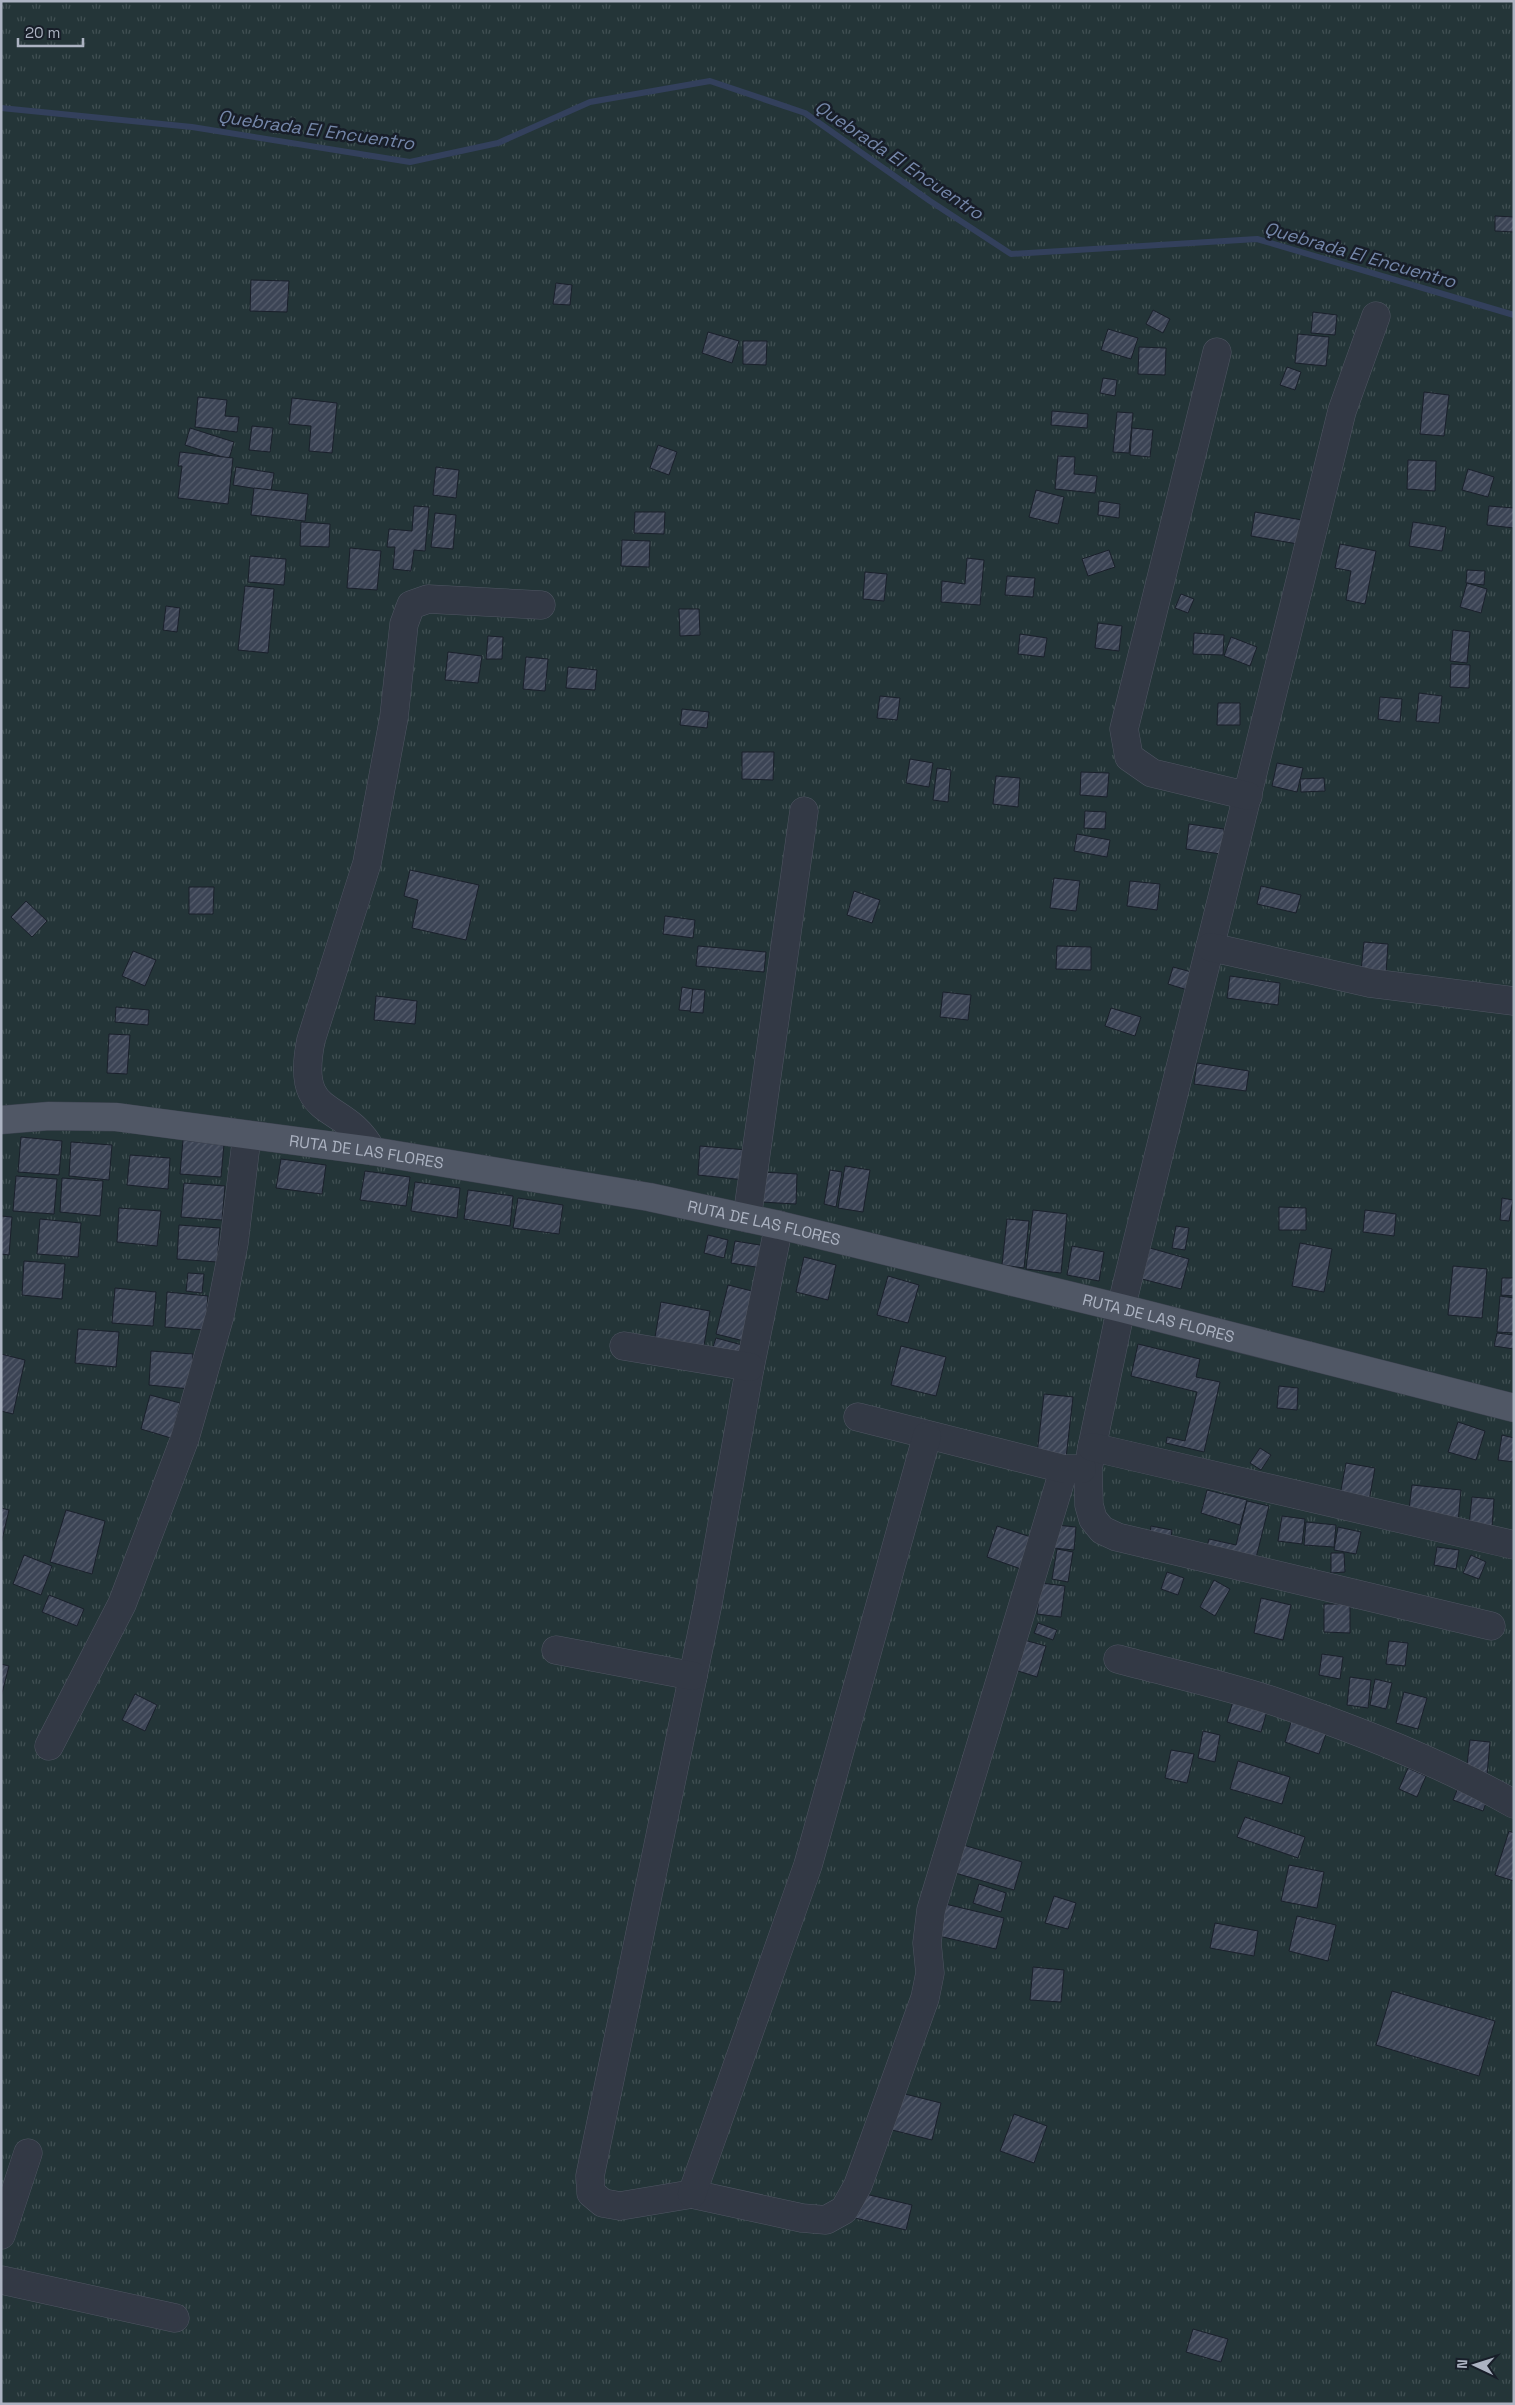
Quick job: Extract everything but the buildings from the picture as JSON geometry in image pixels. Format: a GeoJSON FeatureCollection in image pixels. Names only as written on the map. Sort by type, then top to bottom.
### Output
{"type":"FeatureCollection","features":[{"type":"Feature","properties":{"kind":"main road","name":"RUTA DE LAS FLORES"},"geometry":{"type":"LineString","coordinates":[[1,1120],[49,1116],[116,1117],[372,1151],[649,1197],[779,1225],[1121,1308],[1514,1408]]}},
{"type":"Feature","properties":{"kind":"street"},"geometry":{"type":"LineString","coordinates":[[779,1225],[750,1367],[693,1676],[590,2176],[591,2193],[603,2204],[620,2206],[692,2194],[802,2218],[826,2220],[844,2210],[858,2185],[925,1998],[930,1973],[927,1943],[931,1910],[1081,1462],[1121,1308],[1342,411],[1376,316]]}},
{"type":"Feature","properties":{"kind":"street"},"geometry":{"type":"LineString","coordinates":[[1217,352],[1124,729],[1129,757],[1152,772],[1248,796]]}},
{"type":"Feature","properties":{"kind":"street"},"geometry":{"type":"LineString","coordinates":[[372,1151],[365,1138],[318,1103],[308,1084],[306,1062],[311,1040],[367,863],[394,717],[404,624],[411,605],[428,599],[541,605]]}},
{"type":"Feature","properties":{"kind":"street"},"geometry":{"type":"LineString","coordinates":[[747,1218],[804,811]]}},
{"type":"Feature","properties":{"kind":"street"},"geometry":{"type":"LineString","coordinates":[[1210,948],[1370,983],[1514,1001]]}},
{"type":"Feature","properties":{"kind":"street"},"geometry":{"type":"LineString","coordinates":[[48,1746],[122,1604],[185,1438],[220,1315],[234,1243],[247,1134]]}},
{"type":"Feature","properties":{"kind":"street"},"geometry":{"type":"LineString","coordinates":[[624,1346],[750,1367]]}},
{"type":"Feature","properties":{"kind":"street"},"geometry":{"type":"LineString","coordinates":[[858,1417],[927,1436],[1081,1462],[1514,1545]]}},
{"type":"Feature","properties":{"kind":"street"},"geometry":{"type":"LineString","coordinates":[[692,2194],[808,1865],[927,1436]]}},
{"type":"Feature","properties":{"kind":"street"},"geometry":{"type":"LineString","coordinates":[[1081,1462],[1093,1519],[1102,1530],[1117,1537],[1491,1626]]}},
{"type":"Feature","properties":{"kind":"street"},"geometry":{"type":"LineString","coordinates":[[556,1650],[693,1676]]}},
{"type":"Feature","properties":{"kind":"street"},"geometry":{"type":"LineString","coordinates":[[1118,1659],[1275,1702],[1394,1748],[1484,1787],[1514,1804]]}},
{"type":"Feature","properties":{"kind":"street"},"geometry":{"type":"LineString","coordinates":[[1,2235],[28,2154]]}},
{"type":"Feature","properties":{"kind":"street"},"geometry":{"type":"LineString","coordinates":[[1,2280],[175,2318]]}},
{"type":"Feature","properties":{"kind":"green space"},"geometry":{"type":"Polygon","coordinates":[[[1,1],[1514,1],[1514,2404],[1,2404],[1,1]]]}},
{"type":"Feature","properties":{"kind":"waterway","name":"Quebrada El Encuentro"},"geometry":{"type":"LineString","coordinates":[[1,108],[192,127],[410,162],[498,143],[590,102],[710,81],[805,113],[930,201],[1011,254],[1257,239],[1514,315]]}}]}
